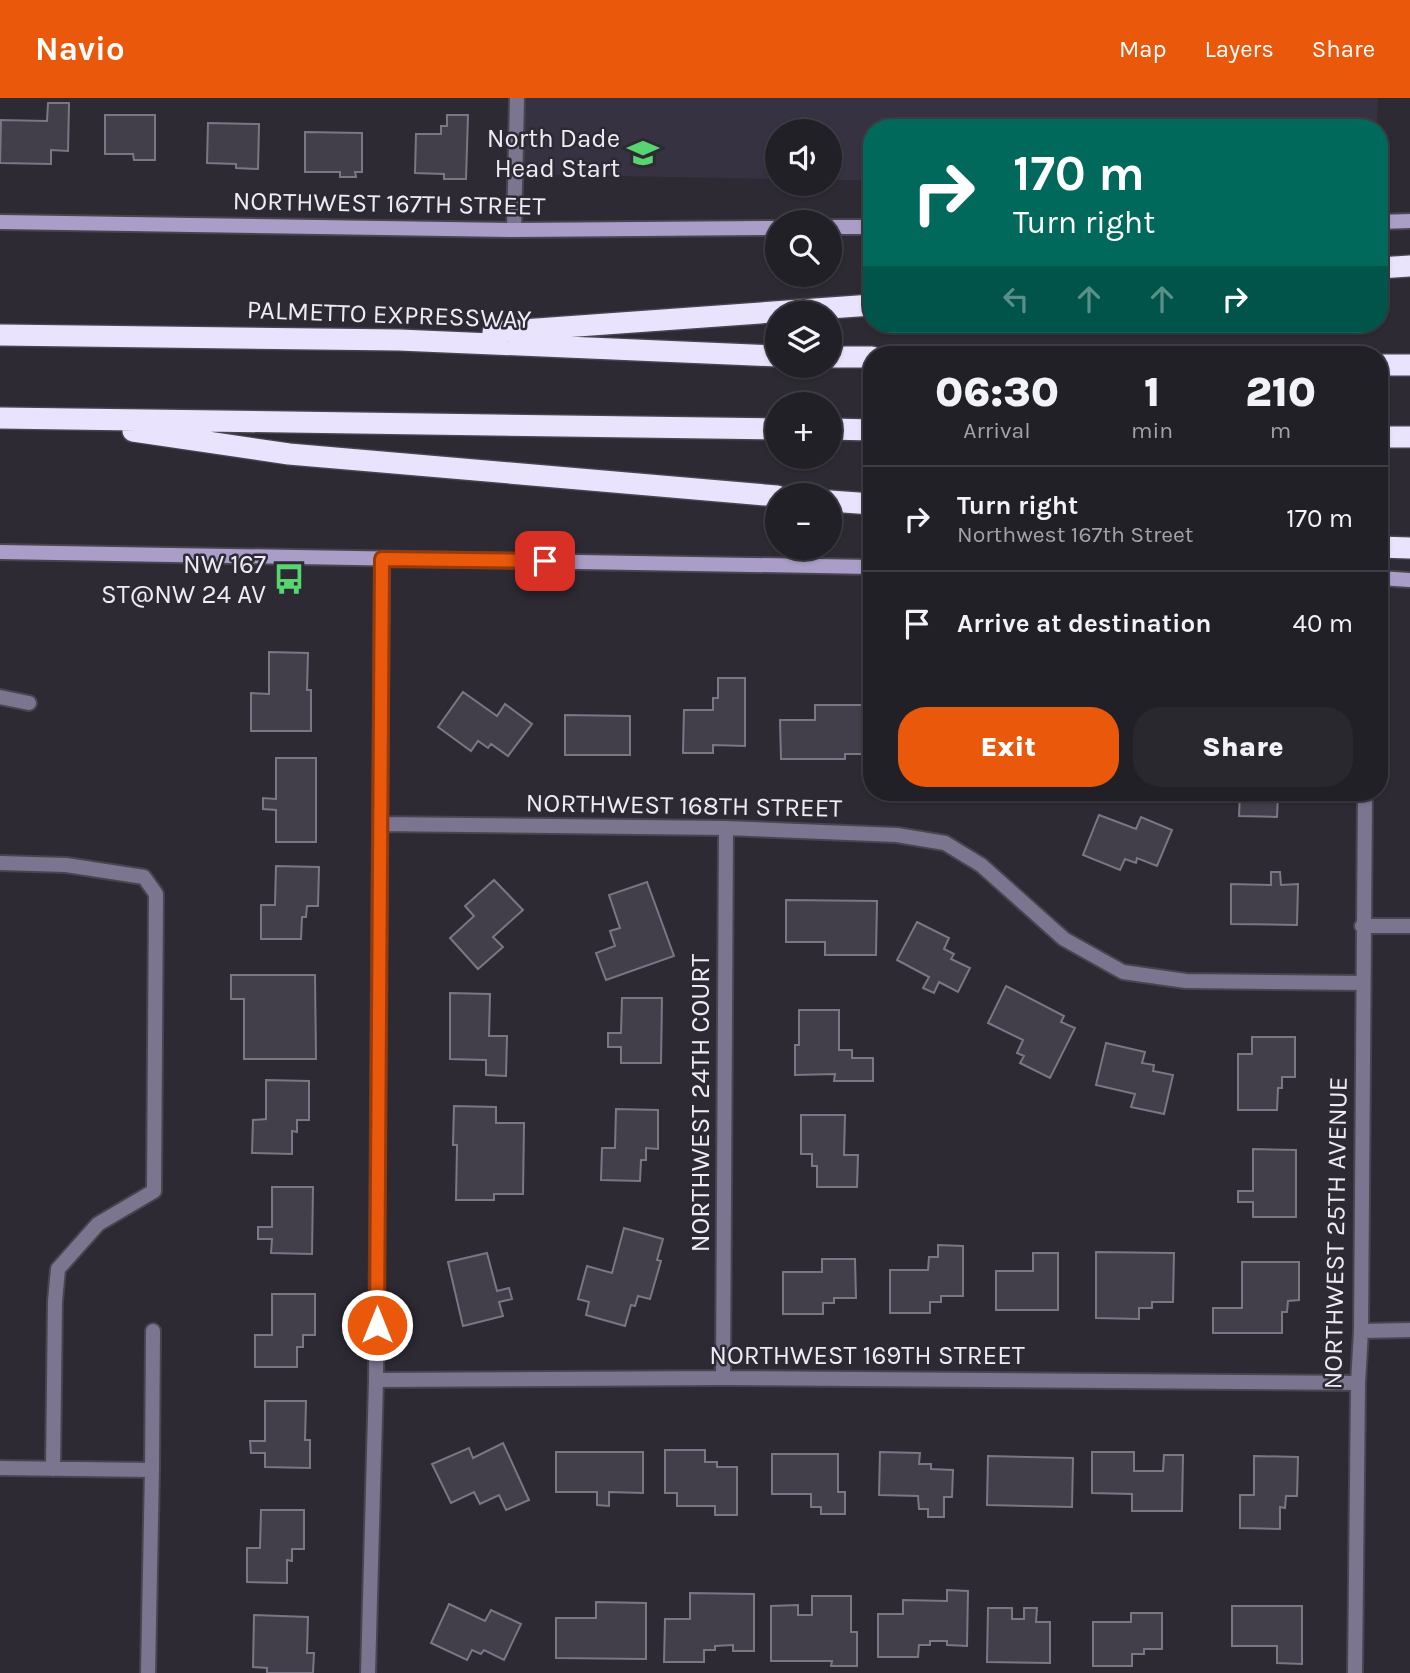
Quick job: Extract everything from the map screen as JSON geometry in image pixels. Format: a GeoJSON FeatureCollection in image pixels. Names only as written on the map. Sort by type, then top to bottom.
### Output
{"type":"FeatureCollection","features":[{"type":"Feature","properties":{"kind":"highway"},"geometry":{"type":"LineString","coordinates":[[1388,267],[1410,266]]}},
{"type":"Feature","properties":{"kind":"highway"},"geometry":{"type":"LineString","coordinates":[[399,340],[863,306]]}},
{"type":"Feature","properties":{"kind":"highway","name":"PALMETTO EXPRESSWAY"},"geometry":{"type":"LineString","coordinates":[[0,335],[399,340],[765,355]]}},
{"type":"Feature","properties":{"kind":"highway"},"geometry":{"type":"LineString","coordinates":[[842,357],[863,357]]}},
{"type":"Feature","properties":{"kind":"highway"},"geometry":{"type":"LineString","coordinates":[[1388,365],[1410,365]]}},
{"type":"Feature","properties":{"kind":"highway"},"geometry":{"type":"LineString","coordinates":[[0,418],[765,429]]}},
{"type":"Feature","properties":{"kind":"highway"},"geometry":{"type":"LineString","coordinates":[[55,419],[289,454],[765,495]]}},
{"type":"Feature","properties":{"kind":"highway"},"geometry":{"type":"LineString","coordinates":[[842,429],[863,430]]}},
{"type":"Feature","properties":{"kind":"highway"},"geometry":{"type":"LineString","coordinates":[[1388,437],[1410,438]]}},
{"type":"Feature","properties":{"kind":"highway"},"geometry":{"type":"LineString","coordinates":[[842,501],[863,503]]}},
{"type":"Feature","properties":{"kind":"highway"},"geometry":{"type":"LineString","coordinates":[[1388,547],[1410,548]]}},
{"type":"Feature","properties":{"kind":"street"},"geometry":{"type":"LineString","coordinates":[[514,230],[517,98]]}},
{"type":"Feature","properties":{"kind":"street"},"geometry":{"type":"LineString","coordinates":[[1388,222],[1410,221]]}},
{"type":"Feature","properties":{"kind":"street","name":"NORTHWEST 167TH STREET"},"geometry":{"type":"LineString","coordinates":[[0,222],[514,230],[765,228]]}},
{"type":"Feature","properties":{"kind":"street"},"geometry":{"type":"LineString","coordinates":[[842,227],[863,227]]}},
{"type":"Feature","properties":{"kind":"street"},"geometry":{"type":"LineString","coordinates":[[0,552],[863,567]]}},
{"type":"Feature","properties":{"kind":"street"},"geometry":{"type":"LineString","coordinates":[[368,1673],[376,1380],[382,559]]}},
{"type":"Feature","properties":{"kind":"street"},"geometry":{"type":"LineString","coordinates":[[1388,579],[1410,580]]}},
{"type":"Feature","properties":{"kind":"street"},"geometry":{"type":"LineString","coordinates":[[0,697],[29,703]]}},
{"type":"Feature","properties":{"kind":"street","name":"NORTHWEST 25TH AVENUE"},"geometry":{"type":"LineString","coordinates":[[1355,1673],[1361,1331],[1365,801]]}},
{"type":"Feature","properties":{"kind":"street","name":"NORTHWEST 168TH STREET"},"geometry":{"type":"LineString","coordinates":[[380,824],[726,828],[897,835],[945,843],[981,865],[1064,939],[1123,972],[1186,981],[1362,983]]}},
{"type":"Feature","properties":{"kind":"street","name":"NORTHWEST 24TH COURT"},"geometry":{"type":"LineString","coordinates":[[723,1378],[726,828]]}},
{"type":"Feature","properties":{"kind":"street"},"geometry":{"type":"LineString","coordinates":[[0,863],[66,865],[144,877],[156,894],[154,1191],[98,1224],[58,1269],[55,1301],[53,1469]]}},
{"type":"Feature","properties":{"kind":"street"},"geometry":{"type":"LineString","coordinates":[[1363,926],[1410,926]]}},
{"type":"Feature","properties":{"kind":"street"},"geometry":{"type":"LineString","coordinates":[[1361,1331],[1410,1330]]}},
{"type":"Feature","properties":{"kind":"street"},"geometry":{"type":"LineString","coordinates":[[148,1673],[153,1331]]}},
{"type":"Feature","properties":{"kind":"street","name":"NORTHWEST 169TH STREET"},"geometry":{"type":"LineString","coordinates":[[376,1380],[723,1378],[1358,1383]]}},
{"type":"Feature","properties":{"kind":"street"},"geometry":{"type":"LineString","coordinates":[[0,1468],[152,1470]]}},
{"type":"Feature","properties":{"kind":"shaded area","name":"North Dade Head Start"},"geometry":{"type":"Polygon","coordinates":[[[509,98],[1378,98],[1377,119],[863,119],[863,180],[842,180],[842,119],[765,119],[765,179],[509,174],[509,98]]]}},
{"type":"Feature","properties":{"kind":"building"},"geometry":{"type":"Polygon","coordinates":[[[48,103],[69,103],[68,151],[51,150],[51,164],[0,163],[1,120],[47,121],[48,103]]]}},
{"type":"Feature","properties":{"kind":"building"},"geometry":{"type":"Polygon","coordinates":[[[105,115],[155,115],[155,160],[134,160],[133,154],[105,154],[105,115]]]}},
{"type":"Feature","properties":{"kind":"building"},"geometry":{"type":"Polygon","coordinates":[[[447,115],[468,115],[466,179],[444,179],[444,174],[415,173],[416,134],[441,134],[441,126],[447,126],[447,115]]]}},
{"type":"Feature","properties":{"kind":"building"},"geometry":{"type":"Polygon","coordinates":[[[208,123],[259,124],[258,169],[236,168],[236,164],[207,163],[208,123]]]}},
{"type":"Feature","properties":{"kind":"building"},"geometry":{"type":"Polygon","coordinates":[[[305,132],[362,133],[362,172],[355,172],[356,177],[340,177],[340,172],[305,172],[305,132]]]}},
{"type":"Feature","properties":{"kind":"building"},"geometry":{"type":"Polygon","coordinates":[[[269,652],[308,653],[307,690],[311,690],[311,731],[251,731],[251,693],[269,694],[269,652]]]}},
{"type":"Feature","properties":{"kind":"building"},"geometry":{"type":"Polygon","coordinates":[[[718,678],[745,678],[745,746],[713,745],[713,753],[683,753],[684,710],[713,710],[713,698],[718,698],[718,678]]]}},
{"type":"Feature","properties":{"kind":"building"},"geometry":{"type":"Polygon","coordinates":[[[463,692],[497,716],[505,704],[532,724],[508,756],[491,744],[488,748],[478,741],[471,751],[438,727],[463,692]]]}},
{"type":"Feature","properties":{"kind":"building"},"geometry":{"type":"Polygon","coordinates":[[[815,705],[863,705],[863,754],[845,754],[845,759],[781,759],[780,720],[815,720],[815,705]]]}},
{"type":"Feature","properties":{"kind":"building"},"geometry":{"type":"Polygon","coordinates":[[[565,715],[630,716],[630,755],[565,755],[565,715]]]}},
{"type":"Feature","properties":{"kind":"building"},"geometry":{"type":"Polygon","coordinates":[[[276,758],[316,758],[316,842],[276,842],[276,810],[263,809],[263,798],[276,799],[276,758]]]}},
{"type":"Feature","properties":{"kind":"building"},"geometry":{"type":"Polygon","coordinates":[[[1240,801],[1278,801],[1277,817],[1239,816],[1240,801]]]}},
{"type":"Feature","properties":{"kind":"building"},"geometry":{"type":"Polygon","coordinates":[[[1099,815],[1136,829],[1141,817],[1172,830],[1157,866],[1137,858],[1136,863],[1125,859],[1120,870],[1083,855],[1099,815]]]}},
{"type":"Feature","properties":{"kind":"building"},"geometry":{"type":"Polygon","coordinates":[[[276,866],[319,867],[318,906],[307,906],[306,917],[302,917],[301,939],[261,939],[261,905],[275,905],[276,866]]]}},
{"type":"Feature","properties":{"kind":"building"},"geometry":{"type":"Polygon","coordinates":[[[1271,872],[1280,872],[1281,885],[1298,884],[1297,925],[1231,924],[1231,884],[1271,885],[1271,872]]]}},
{"type":"Feature","properties":{"kind":"building"},"geometry":{"type":"Polygon","coordinates":[[[494,880],[523,910],[493,937],[503,947],[478,969],[450,938],[474,916],[465,906],[494,880]]]}},
{"type":"Feature","properties":{"kind":"building"},"geometry":{"type":"Polygon","coordinates":[[[647,882],[674,956],[606,980],[596,953],[615,946],[610,931],[620,928],[609,895],[647,882]]]}},
{"type":"Feature","properties":{"kind":"building"},"geometry":{"type":"Polygon","coordinates":[[[786,900],[877,901],[876,955],[825,955],[825,942],[786,942],[786,900]]]}},
{"type":"Feature","properties":{"kind":"building"},"geometry":{"type":"Polygon","coordinates":[[[917,922],[949,938],[944,949],[954,954],[951,959],[970,968],[958,992],[939,982],[934,993],[923,988],[929,977],[897,960],[917,922]]]}},
{"type":"Feature","properties":{"kind":"building"},"geometry":{"type":"Polygon","coordinates":[[[231,975],[315,975],[316,1059],[244,1059],[244,999],[231,999],[231,975]]]}},
{"type":"Feature","properties":{"kind":"building"},"geometry":{"type":"Polygon","coordinates":[[[1006,986],[1064,1016],[1061,1022],[1075,1028],[1050,1078],[1020,1063],[1024,1056],[1017,1053],[1023,1040],[988,1023],[1006,986]]]}},
{"type":"Feature","properties":{"kind":"building"},"geometry":{"type":"Polygon","coordinates":[[[450,993],[490,994],[489,1036],[507,1036],[506,1076],[486,1075],[486,1060],[450,1059],[450,993]]]}},
{"type":"Feature","properties":{"kind":"building"},"geometry":{"type":"Polygon","coordinates":[[[622,998],[662,998],[661,1063],[621,1063],[621,1047],[608,1047],[608,1033],[621,1033],[622,998]]]}},
{"type":"Feature","properties":{"kind":"building"},"geometry":{"type":"Polygon","coordinates":[[[799,1010],[839,1010],[839,1050],[852,1050],[852,1058],[873,1058],[873,1081],[834,1081],[835,1074],[795,1075],[795,1045],[799,1045],[799,1010]]]}},
{"type":"Feature","properties":{"kind":"building"},"geometry":{"type":"Polygon","coordinates":[[[1252,1037],[1295,1037],[1295,1077],[1282,1077],[1282,1088],[1278,1088],[1277,1110],[1238,1110],[1238,1054],[1252,1054],[1252,1037]]]}},
{"type":"Feature","properties":{"kind":"building"},"geometry":{"type":"Polygon","coordinates":[[[1106,1043],[1145,1052],[1142,1063],[1154,1065],[1153,1071],[1173,1075],[1164,1114],[1131,1107],[1135,1094],[1096,1085],[1106,1043]]]}},
{"type":"Feature","properties":{"kind":"building"},"geometry":{"type":"Polygon","coordinates":[[[266,1080],[309,1081],[309,1120],[297,1120],[297,1132],[292,1131],[292,1154],[252,1153],[253,1120],[266,1119],[266,1080]]]}},
{"type":"Feature","properties":{"kind":"building"},"geometry":{"type":"Polygon","coordinates":[[[454,1106],[496,1107],[496,1123],[524,1123],[523,1194],[494,1194],[494,1200],[456,1200],[457,1145],[453,1145],[454,1106]]]}},
{"type":"Feature","properties":{"kind":"building"},"geometry":{"type":"Polygon","coordinates":[[[616,1109],[658,1110],[658,1149],[646,1148],[646,1160],[641,1160],[640,1181],[601,1180],[602,1148],[615,1148],[616,1109]]]}},
{"type":"Feature","properties":{"kind":"building"},"geometry":{"type":"Polygon","coordinates":[[[801,1115],[845,1115],[844,1155],[858,1155],[857,1187],[817,1187],[817,1166],[812,1166],[812,1154],[801,1154],[801,1115]]]}},
{"type":"Feature","properties":{"kind":"building"},"geometry":{"type":"Polygon","coordinates":[[[1253,1149],[1296,1150],[1296,1217],[1253,1217],[1253,1202],[1238,1202],[1238,1191],[1253,1191],[1253,1149]]]}},
{"type":"Feature","properties":{"kind":"building"},"geometry":{"type":"Polygon","coordinates":[[[272,1187],[313,1187],[312,1254],[271,1253],[272,1239],[258,1239],[258,1227],[272,1227],[272,1187]]]}},
{"type":"Feature","properties":{"kind":"building"},"geometry":{"type":"Polygon","coordinates":[[[624,1228],[663,1239],[657,1260],[661,1261],[650,1299],[638,1296],[635,1306],[631,1305],[625,1326],[586,1315],[589,1302],[578,1299],[587,1266],[612,1273],[624,1228]]]}},
{"type":"Feature","properties":{"kind":"building"},"geometry":{"type":"Polygon","coordinates":[[[938,1245],[963,1246],[963,1296],[941,1296],[941,1302],[930,1302],[930,1313],[890,1313],[890,1270],[928,1270],[929,1257],[938,1257],[938,1245]]]}},
{"type":"Feature","properties":{"kind":"building"},"geometry":{"type":"Polygon","coordinates":[[[1096,1252],[1174,1253],[1173,1302],[1152,1302],[1152,1308],[1139,1308],[1139,1319],[1096,1318],[1096,1252]]]}},
{"type":"Feature","properties":{"kind":"building"},"geometry":{"type":"Polygon","coordinates":[[[487,1253],[497,1291],[509,1288],[512,1299],[499,1302],[503,1316],[463,1326],[448,1262],[487,1253]]]}},
{"type":"Feature","properties":{"kind":"building"},"geometry":{"type":"Polygon","coordinates":[[[1033,1253],[1058,1253],[1058,1310],[996,1310],[996,1271],[1033,1271],[1033,1253]]]}},
{"type":"Feature","properties":{"kind":"building"},"geometry":{"type":"Polygon","coordinates":[[[822,1259],[855,1259],[856,1298],[834,1298],[834,1303],[823,1303],[823,1314],[783,1314],[783,1272],[822,1272],[822,1259]]]}},
{"type":"Feature","properties":{"kind":"building"},"geometry":{"type":"Polygon","coordinates":[[[1242,1262],[1299,1262],[1299,1300],[1288,1301],[1287,1312],[1282,1312],[1282,1333],[1213,1333],[1213,1308],[1242,1308],[1242,1262]]]}},
{"type":"Feature","properties":{"kind":"building"},"geometry":{"type":"Polygon","coordinates":[[[272,1294],[315,1294],[315,1335],[303,1335],[303,1347],[297,1347],[297,1367],[255,1367],[255,1335],[272,1335],[272,1294]]]}},
{"type":"Feature","properties":{"kind":"building"},"geometry":{"type":"Polygon","coordinates":[[[265,1401],[306,1401],[305,1440],[310,1440],[310,1468],[265,1467],[265,1453],[251,1453],[250,1441],[265,1441],[265,1401]]]}},
{"type":"Feature","properties":{"kind":"building"},"geometry":{"type":"Polygon","coordinates":[[[503,1443],[529,1500],[506,1510],[499,1495],[480,1504],[474,1492],[451,1503],[432,1464],[469,1448],[473,1458],[503,1443]]]}},
{"type":"Feature","properties":{"kind":"building"},"geometry":{"type":"Polygon","coordinates":[[[665,1450],[705,1450],[705,1462],[717,1462],[717,1467],[737,1467],[737,1515],[715,1515],[715,1506],[677,1506],[677,1493],[665,1493],[665,1450]]]}},
{"type":"Feature","properties":{"kind":"building"},"geometry":{"type":"Polygon","coordinates":[[[556,1452],[643,1452],[643,1493],[609,1492],[609,1506],[597,1505],[597,1492],[556,1492],[556,1452]]]}},
{"type":"Feature","properties":{"kind":"building"},"geometry":{"type":"Polygon","coordinates":[[[880,1452],[920,1453],[919,1464],[931,1464],[931,1469],[953,1470],[952,1497],[944,1497],[944,1517],[928,1517],[928,1509],[919,1509],[918,1496],[879,1495],[880,1452]]]}},
{"type":"Feature","properties":{"kind":"building"},"geometry":{"type":"Polygon","coordinates":[[[1092,1452],[1134,1452],[1134,1471],[1163,1471],[1164,1455],[1183,1455],[1182,1511],[1132,1511],[1132,1494],[1092,1493],[1092,1452]]]}},
{"type":"Feature","properties":{"kind":"building"},"geometry":{"type":"Polygon","coordinates":[[[772,1454],[838,1454],[838,1492],[845,1492],[845,1514],[821,1514],[821,1507],[811,1507],[811,1494],[772,1494],[772,1454]]]}},
{"type":"Feature","properties":{"kind":"building"},"geometry":{"type":"Polygon","coordinates":[[[988,1456],[1073,1458],[1072,1507],[987,1505],[988,1456]]]}},
{"type":"Feature","properties":{"kind":"building"},"geometry":{"type":"Polygon","coordinates":[[[1254,1456],[1298,1457],[1297,1496],[1286,1496],[1285,1508],[1280,1507],[1280,1529],[1240,1528],[1240,1495],[1254,1495],[1254,1456]]]}},
{"type":"Feature","properties":{"kind":"building"},"geometry":{"type":"Polygon","coordinates":[[[261,1510],[304,1510],[304,1549],[292,1549],[292,1561],[287,1560],[287,1583],[247,1582],[247,1548],[260,1548],[261,1510]]]}},
{"type":"Feature","properties":{"kind":"building"},"geometry":{"type":"Polygon","coordinates":[[[947,1590],[968,1591],[967,1646],[947,1645],[947,1641],[930,1641],[930,1645],[919,1645],[918,1657],[878,1657],[878,1614],[903,1614],[903,1600],[947,1601],[947,1590]]]}},
{"type":"Feature","properties":{"kind":"building"},"geometry":{"type":"Polygon","coordinates":[[[690,1593],[754,1594],[754,1651],[733,1651],[733,1645],[715,1646],[715,1650],[704,1650],[704,1662],[664,1662],[665,1619],[690,1619],[690,1593]]]}},
{"type":"Feature","properties":{"kind":"building"},"geometry":{"type":"Polygon","coordinates":[[[812,1596],[851,1596],[851,1632],[857,1632],[857,1666],[831,1666],[832,1661],[771,1661],[771,1606],[798,1605],[798,1615],[812,1615],[812,1596]]]}},
{"type":"Feature","properties":{"kind":"building"},"geometry":{"type":"Polygon","coordinates":[[[596,1602],[646,1603],[646,1659],[556,1658],[556,1618],[596,1618],[596,1602]]]}},
{"type":"Feature","properties":{"kind":"building"},"geometry":{"type":"Polygon","coordinates":[[[449,1604],[485,1621],[491,1610],[521,1624],[504,1660],[484,1650],[481,1654],[472,1650],[467,1660],[431,1643],[449,1604]]]}},
{"type":"Feature","properties":{"kind":"building"},"geometry":{"type":"Polygon","coordinates":[[[1232,1606],[1302,1606],[1302,1664],[1277,1663],[1277,1646],[1232,1646],[1232,1606]]]}},
{"type":"Feature","properties":{"kind":"building"},"geometry":{"type":"Polygon","coordinates":[[[988,1608],[1012,1608],[1012,1619],[1024,1619],[1024,1608],[1037,1608],[1036,1622],[1050,1622],[1050,1663],[987,1662],[988,1608]]]}},
{"type":"Feature","properties":{"kind":"building"},"geometry":{"type":"Polygon","coordinates":[[[1131,1613],[1162,1613],[1162,1649],[1144,1649],[1144,1654],[1132,1654],[1132,1666],[1093,1666],[1093,1622],[1131,1622],[1131,1613]]]}},
{"type":"Feature","properties":{"kind":"building"},"geometry":{"type":"Polygon","coordinates":[[[254,1615],[308,1617],[307,1653],[314,1653],[313,1673],[267,1673],[267,1668],[253,1667],[254,1615]]]}},
{"type":"Feature","properties":{"kind":"place","name":"North Dade Head Start"},"geometry":{"type":"Point","coordinates":[643,153]}},
{"type":"Feature","properties":{"kind":"place","name":"NW 167 ST@NW 24 AV"},"geometry":{"type":"Point","coordinates":[289,579]}},
{"type":"Feature","properties":{"kind":"route"},"geometry":{"type":"LineString","coordinates":[[377,1325],[382,559],[545,561]]}}]}
